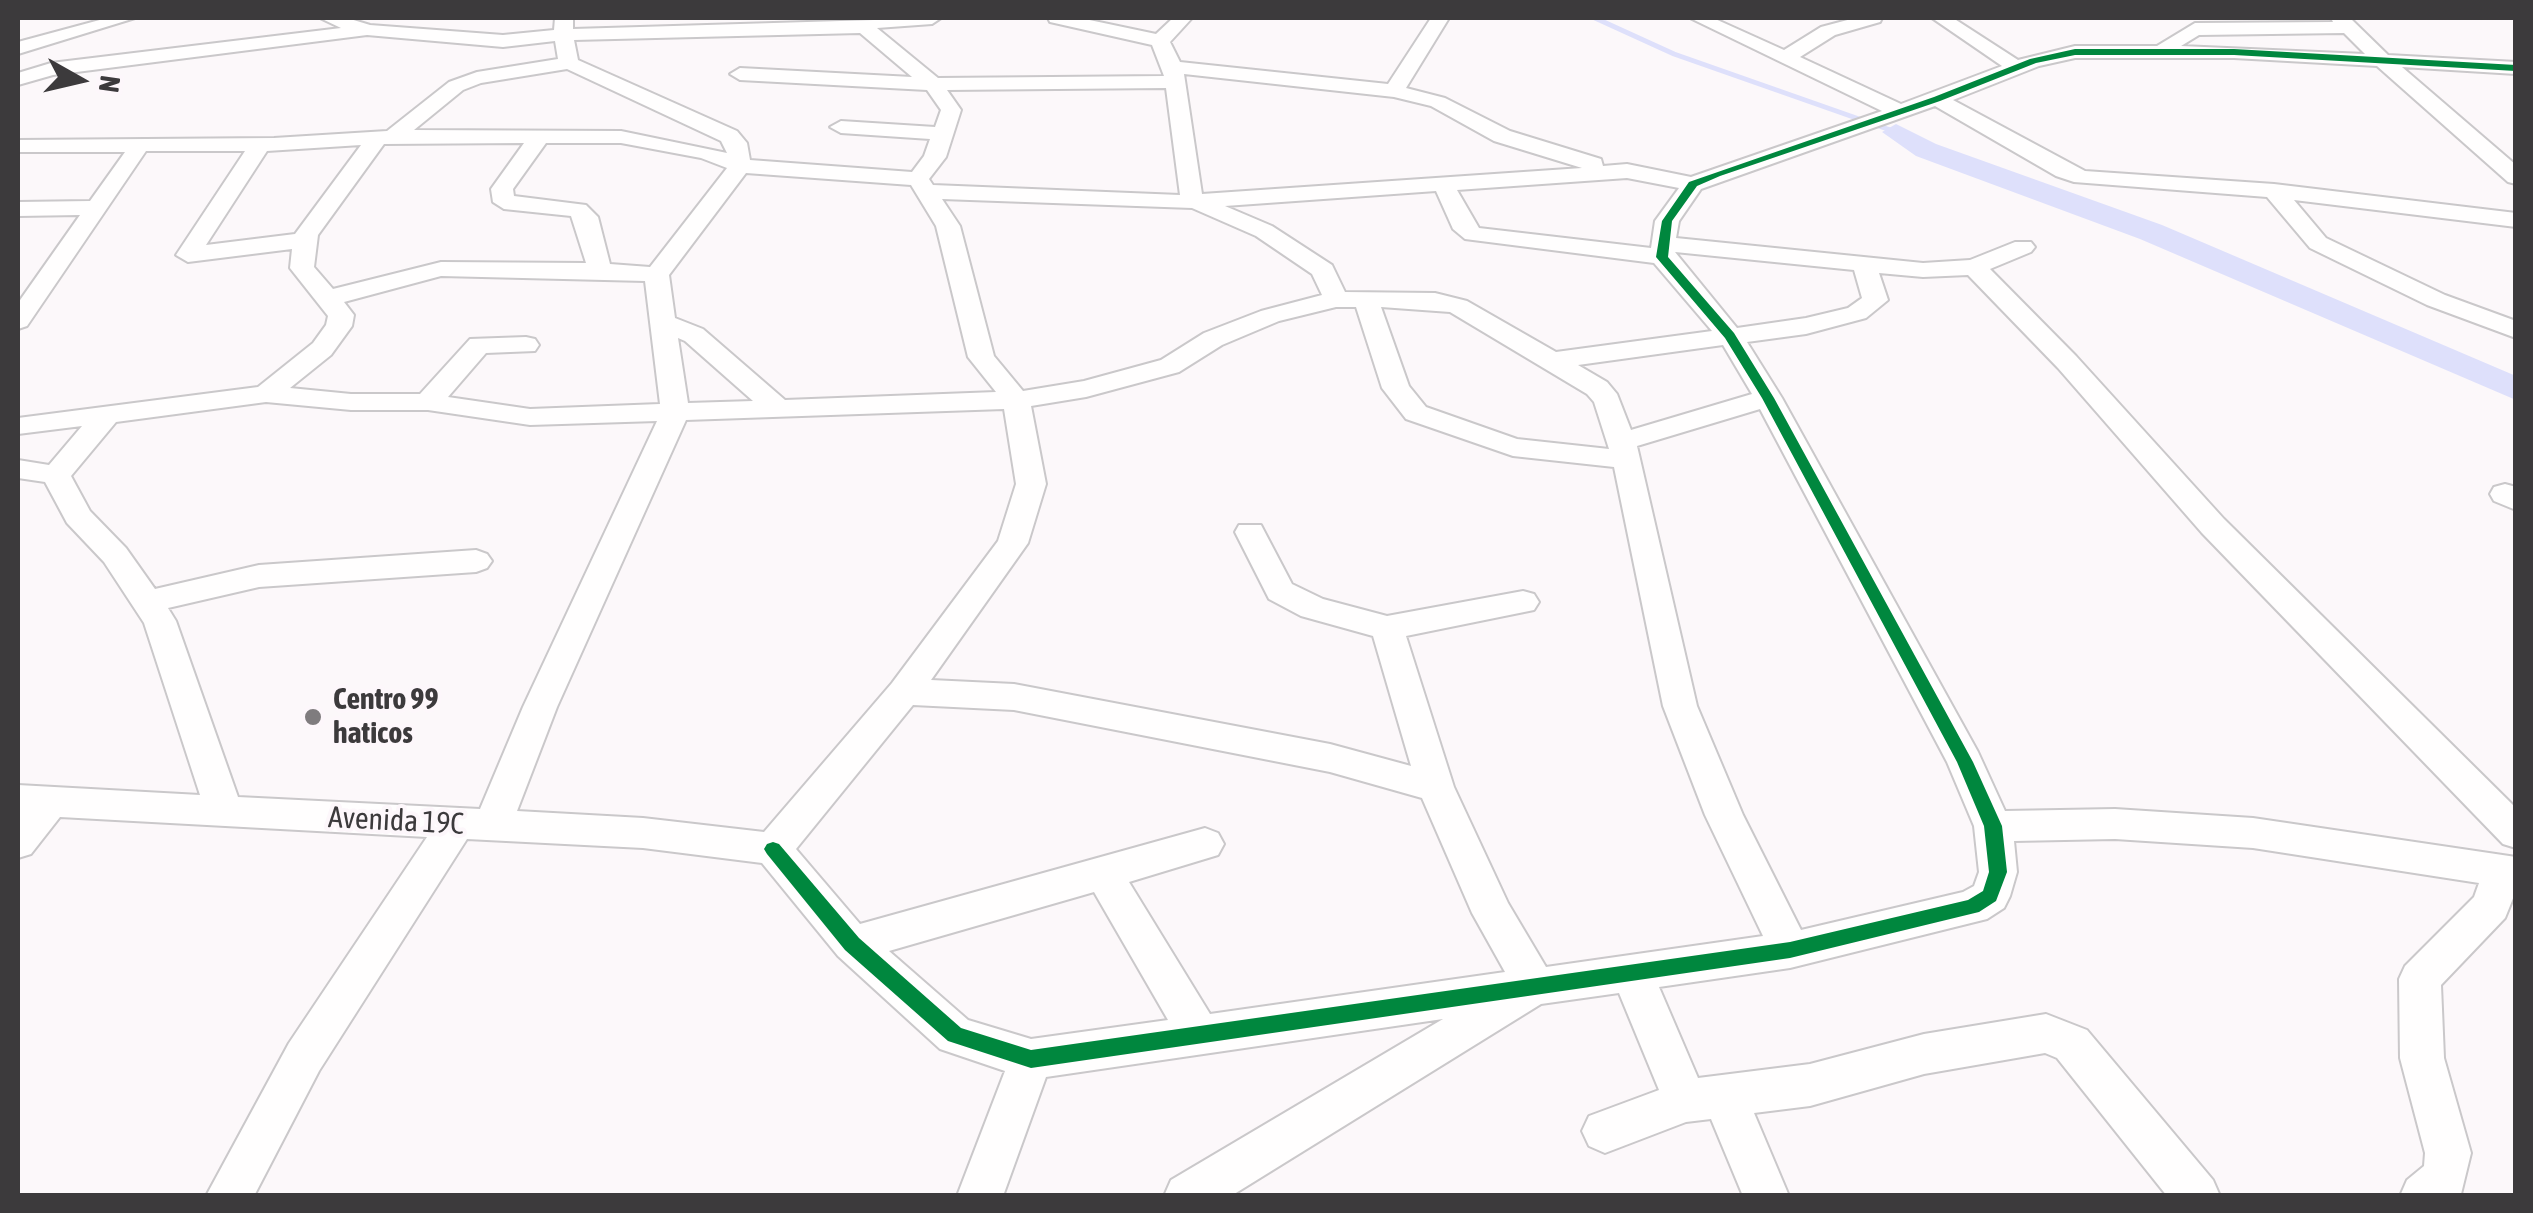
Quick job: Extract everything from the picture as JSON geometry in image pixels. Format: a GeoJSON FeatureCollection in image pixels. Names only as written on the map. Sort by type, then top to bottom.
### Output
{"type":"FeatureCollection","features":[{"type":"Feature","properties":{"kind":"street"},"geometry":{"type":"LineString","coordinates":[[46,18],[66,33]]}},
{"type":"Feature","properties":{"kind":"street"},"geometry":{"type":"LineString","coordinates":[[18,48],[126,18]]}},
{"type":"Feature","properties":{"kind":"street"},"geometry":{"type":"LineString","coordinates":[[329,18],[368,30],[503,41],[563,26],[865,23],[932,18]]}},
{"type":"Feature","properties":{"kind":"street"},"geometry":{"type":"LineString","coordinates":[[18,79],[51,69],[460,18]]}},
{"type":"Feature","properties":{"kind":"street"},"geometry":{"type":"LineString","coordinates":[[1057,18],[1160,41]]}},
{"type":"Feature","properties":{"kind":"street"},"geometry":{"type":"LineString","coordinates":[[1160,41],[1183,18]]}},
{"type":"Feature","properties":{"kind":"street"},"geometry":{"type":"LineString","coordinates":[[1394,92],[1440,18]]}},
{"type":"Feature","properties":{"kind":"street"},"geometry":{"type":"LineString","coordinates":[[1784,59],[1828,31],[1872,18]]}},
{"type":"Feature","properties":{"kind":"street"},"geometry":{"type":"LineString","coordinates":[[1941,18],[2016,67]]}},
{"type":"Feature","properties":{"kind":"street"},"geometry":{"type":"LineString","coordinates":[[1705,19],[1899,112]]}},
{"type":"Feature","properties":{"kind":"street"},"geometry":{"type":"LineString","coordinates":[[2161,51],[2195,29],[2345,22],[2383,61],[2516,176]]}},
{"type":"Feature","properties":{"kind":"street"},"geometry":{"type":"LineString","coordinates":[[865,23],[932,84],[951,110],[921,185]]}},
{"type":"Feature","properties":{"kind":"street"},"geometry":{"type":"LineString","coordinates":[[563,26],[569,63]]}},
{"type":"Feature","properties":{"kind":"street"},"geometry":{"type":"LineString","coordinates":[[1160,41],[1174,75],[1192,200]]}},
{"type":"Feature","properties":{"kind":"street"},"geometry":{"type":"LineString","coordinates":[[740,74],[932,84],[1174,75],[1394,92],[1438,102],[1542,152],[1692,184],[1937,99],[2016,67],[2075,52],[2161,51],[2516,68]]}},
{"type":"Feature","properties":{"kind":"street"},"geometry":{"type":"LineString","coordinates":[[230,1196],[304,1058],[474,825],[540,707],[674,413],[657,275],[740,166],[736,143],[729,136],[569,63],[477,78],[456,86],[386,137],[306,240],[302,268],[340,315],[339,326],[322,349],[266,394]]}},
{"type":"Feature","properties":{"kind":"street"},"geometry":{"type":"LineString","coordinates":[[1937,99],[2082,178],[2274,191],[2516,220]]}},
{"type":"Feature","properties":{"kind":"street"},"geometry":{"type":"LineString","coordinates":[[841,128],[944,134]]}},
{"type":"Feature","properties":{"kind":"street"},"geometry":{"type":"LineString","coordinates":[[541,135],[502,190],[504,202],[578,210],[586,217],[600,270]]}},
{"type":"Feature","properties":{"kind":"street"},"geometry":{"type":"LineString","coordinates":[[18,146],[260,144],[386,137],[621,137],[667,144],[740,166],[1056,200],[1170,204],[1627,170]]}},
{"type":"Feature","properties":{"kind":"street"},"geometry":{"type":"LineString","coordinates":[[260,144],[188,256],[306,240]]}},
{"type":"Feature","properties":{"kind":"street"},"geometry":{"type":"LineString","coordinates":[[18,321],[140,145]]}},
{"type":"Feature","properties":{"kind":"street"},"geometry":{"type":"LineString","coordinates":[[921,185],[948,226],[981,357],[1016,400],[1031,484],[1013,543],[904,692],[773,849],[852,944],[955,1035],[1031,1059],[1790,950],[1973,908],[1990,896],[1998,872],[1994,826],[1966,762],[1768,398],[1730,336],[1663,250],[1666,220],[1692,184]]}},
{"type":"Feature","properties":{"kind":"street"},"geometry":{"type":"LineString","coordinates":[[1444,185],[1465,229],[1473,234],[1663,250],[1761,251],[1923,270],[1974,267],[2023,247]]}},
{"type":"Feature","properties":{"kind":"street"},"geometry":{"type":"LineString","coordinates":[[2274,191],[2318,243],[2436,300],[2516,330]]}},
{"type":"Feature","properties":{"kind":"street"},"geometry":{"type":"LineString","coordinates":[[1192,200],[1264,231],[1323,270],[1351,300],[1396,388],[1416,413],[1513,448],[1625,450],[1768,398]]}},
{"type":"Feature","properties":{"kind":"street"},"geometry":{"type":"LineString","coordinates":[[18,209],[96,208]]}},
{"type":"Feature","properties":{"kind":"street"},"geometry":{"type":"LineString","coordinates":[[1552,361],[1806,326],[1871,306],[1875,300],[1866,266]]}},
{"type":"Feature","properties":{"kind":"street"},"geometry":{"type":"LineString","coordinates":[[1974,267],[2067,362],[2511,859]]}},
{"type":"Feature","properties":{"kind":"street"},"geometry":{"type":"LineString","coordinates":[[329,298],[441,269],[600,270],[657,275]]}},
{"type":"Feature","properties":{"kind":"street"},"geometry":{"type":"LineString","coordinates":[[18,426],[266,394],[351,402],[428,402],[530,418],[1016,400],[1086,389],[1170,366],[1213,338],[1242,327],[1351,300],[1436,301],[1458,306],[1597,388],[1607,400],[1625,450],[1680,706],[1724,815],[1790,950]]}},
{"type":"Feature","properties":{"kind":"street"},"geometry":{"type":"LineString","coordinates":[[663,322],[694,335],[779,409]]}},
{"type":"Feature","properties":{"kind":"street"},"geometry":{"type":"LineString","coordinates":[[428,402],[479,345],[526,345]]}},
{"type":"Feature","properties":{"kind":"street"},"geometry":{"type":"LineString","coordinates":[[56,475],[108,414]]}},
{"type":"Feature","properties":{"kind":"street"},"geometry":{"type":"LineString","coordinates":[[18,469],[56,475]]}},
{"type":"Feature","properties":{"kind":"street"},"geometry":{"type":"LineString","coordinates":[[56,475],[78,516],[115,555],[160,621],[224,812]]}},
{"type":"Feature","properties":{"kind":"street"},"geometry":{"type":"LineString","coordinates":[[1250,532],[1280,591],[1313,608],[1388,628],[1524,602]]}},
{"type":"Feature","properties":{"kind":"street"},"geometry":{"type":"LineString","coordinates":[[146,602],[258,576],[476,561]]}},
{"type":"Feature","properties":{"kind":"street"},"geometry":{"type":"LineString","coordinates":[[1388,628],[1436,787],[1492,913],[1535,986]]}},
{"type":"Feature","properties":{"kind":"street"},"geometry":{"type":"LineString","coordinates":[[904,692],[1014,697],[1330,758],[1436,787]]}},
{"type":"Feature","properties":{"kind":"street"},"geometry":{"type":"LineString","coordinates":[[18,843],[34,801]]}},
{"type":"Feature","properties":{"kind":"street","name":"Avenida 19C"},"geometry":{"type":"LineString","coordinates":[[34,801],[643,834],[773,849]]}},
{"type":"Feature","properties":{"kind":"street"},"geometry":{"type":"LineString","coordinates":[[1994,826],[2115,824],[2252,833],[2511,859]]}},
{"type":"Feature","properties":{"kind":"street"},"geometry":{"type":"LineString","coordinates":[[852,944],[1206,844]]}},
{"type":"Feature","properties":{"kind":"street"},"geometry":{"type":"LineString","coordinates":[[2423,1196],[2445,1178],[2448,1153],[2422,1058],[2420,979],[2491,906],[2511,859]]}},
{"type":"Feature","properties":{"kind":"street"},"geometry":{"type":"LineString","coordinates":[[1103,873],[1201,1037]]}},
{"type":"Feature","properties":{"kind":"street"},"geometry":{"type":"LineString","coordinates":[[1631,971],[1766,1196]]}},
{"type":"Feature","properties":{"kind":"street"},"geometry":{"type":"LineString","coordinates":[[1187,1196],[1535,986]]}},
{"type":"Feature","properties":{"kind":"street"},"geometry":{"type":"LineString","coordinates":[[1605,1131],[1705,1098],[1810,1085],[1924,1054],[2046,1033],[2072,1044],[2197,1196]]}},
{"type":"Feature","properties":{"kind":"street"},"geometry":{"type":"LineString","coordinates":[[980,1196],[1031,1059]]}},
{"type":"Feature","properties":{"kind":"waterway"},"geometry":{"type":"LineString","coordinates":[[1595,18],[1674,54],[1896,132]]}},
{"type":"Feature","properties":{"kind":"waterway"},"geometry":{"type":"LineString","coordinates":[[1896,132],[1926,150],[2151,232],[2516,389]]}},
{"type":"Feature","properties":{"kind":"cycle path"},"geometry":{"type":"LineString","coordinates":[[773,849],[852,944],[955,1035],[1031,1059],[1790,950],[1973,907],[1990,896],[1998,872],[1993,826],[1965,762],[1768,398],[1730,336],[1662,257],[1667,221],[1693,184],[1716,174],[1937,99],[2033,61],[2075,52],[2234,52],[2516,68]]}},
{"type":"Feature","properties":{"kind":"place","name":"Centro 99 haticos"},"geometry":{"type":"Point","coordinates":[313,717]}}]}
